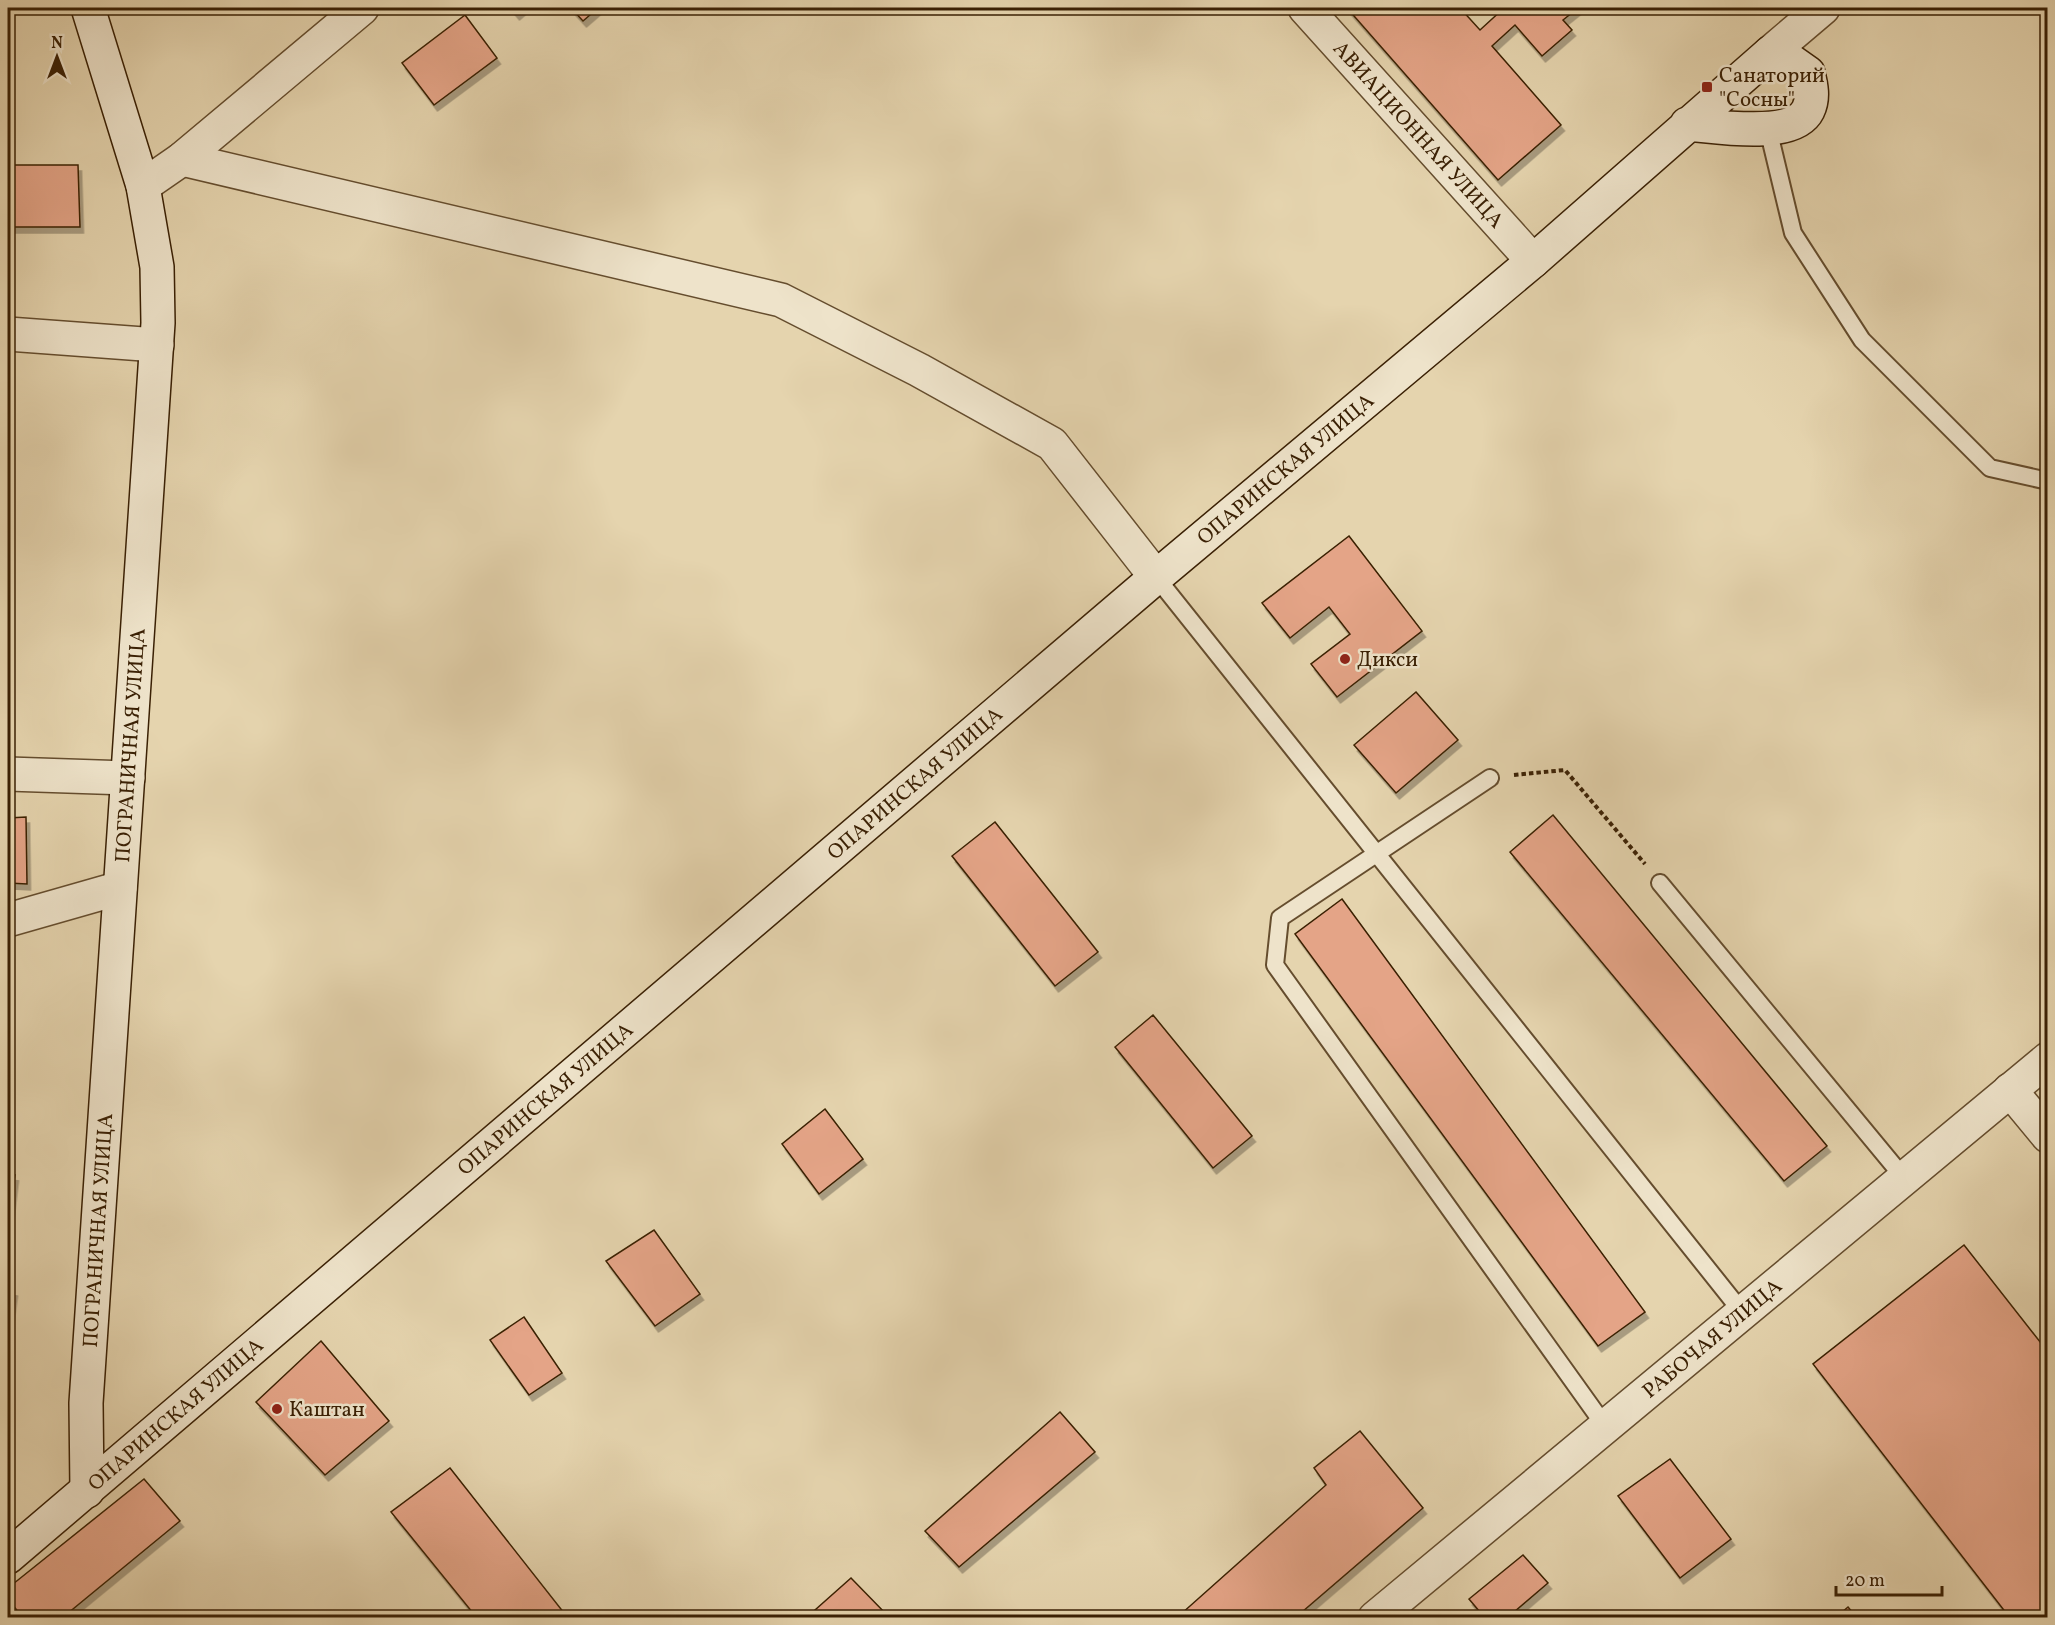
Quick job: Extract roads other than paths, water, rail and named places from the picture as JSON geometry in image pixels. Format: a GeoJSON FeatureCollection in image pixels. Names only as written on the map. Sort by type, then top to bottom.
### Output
{"type":"FeatureCollection","features":[{"type":"Feature","properties":{"kind":"street"},"geometry":{"type":"LineString","coordinates":[[143,186],[182,159],[362,8]]}},
{"type":"Feature","properties":{"kind":"street","name":"АВИАЦИОННАЯ УЛИЦА"},"geometry":{"type":"LineString","coordinates":[[1305,8],[1533,261]]}},
{"type":"Feature","properties":{"kind":"street","name":"ОПАРИНСКАЯ УЛИЦА"},"geometry":{"type":"LineString","coordinates":[[8,1557],[1156,577],[1533,261],[1687,124],[1823,8]]}},
{"type":"Feature","properties":{"kind":"street","name":"ПОГРАНИЧНАЯ УЛИЦА"},"geometry":{"type":"LineString","coordinates":[[83,11],[143,186],[157,267],[157,345],[86,1403],[87,1491]]}},
{"type":"Feature","properties":{"kind":"street"},"geometry":{"type":"LineString","coordinates":[[1687,124],[1768,129],[1791,125],[1808,111],[1812,93],[1808,73],[1791,61],[1770,53]]}},
{"type":"Feature","properties":{"kind":"street"},"geometry":{"type":"LineString","coordinates":[[182,159],[781,300],[919,370],[1052,444],[1156,577]]}},
{"type":"Feature","properties":{"kind":"street"},"geometry":{"type":"LineString","coordinates":[[8,334],[157,345]]}},
{"type":"Feature","properties":{"kind":"street"},"geometry":{"type":"LineString","coordinates":[[8,774],[128,778]]}},
{"type":"Feature","properties":{"kind":"street"},"geometry":{"type":"LineString","coordinates":[[8,920],[120,888]]}},
{"type":"Feature","properties":{"kind":"street","name":"РАБОЧАЯ УЛИЦА"},"geometry":{"type":"LineString","coordinates":[[1375,1617],[2048,1059]]}},
{"type":"Feature","properties":{"kind":"street"},"geometry":{"type":"LineString","coordinates":[[2010,1090],[2048,1136]]}},
{"type":"Feature","properties":{"kind":"lane"},"geometry":{"type":"LineString","coordinates":[[1768,129],[1793,233],[1862,340],[1990,468],[2048,481]]}},
{"type":"Feature","properties":{"kind":"lane"},"geometry":{"type":"LineString","coordinates":[[1156,577],[1742,1312]]}},
{"type":"Feature","properties":{"kind":"lane"},"geometry":{"type":"LineString","coordinates":[[1490,778],[1280,918],[1275,965],[1605,1426]]}},
{"type":"Feature","properties":{"kind":"lane"},"geometry":{"type":"LineString","coordinates":[[1660,883],[1904,1179]]}},
{"type":"Feature","properties":{"kind":"place","name":"Санаторий \"Сосны\""},"geometry":{"type":"Point","coordinates":[1707,87]}},
{"type":"Feature","properties":{"kind":"place","name":"Дикси"},"geometry":{"type":"Point","coordinates":[1345,659]}},
{"type":"Feature","properties":{"kind":"place","name":"Каштан"},"geometry":{"type":"Point","coordinates":[277,1409]}}]}
